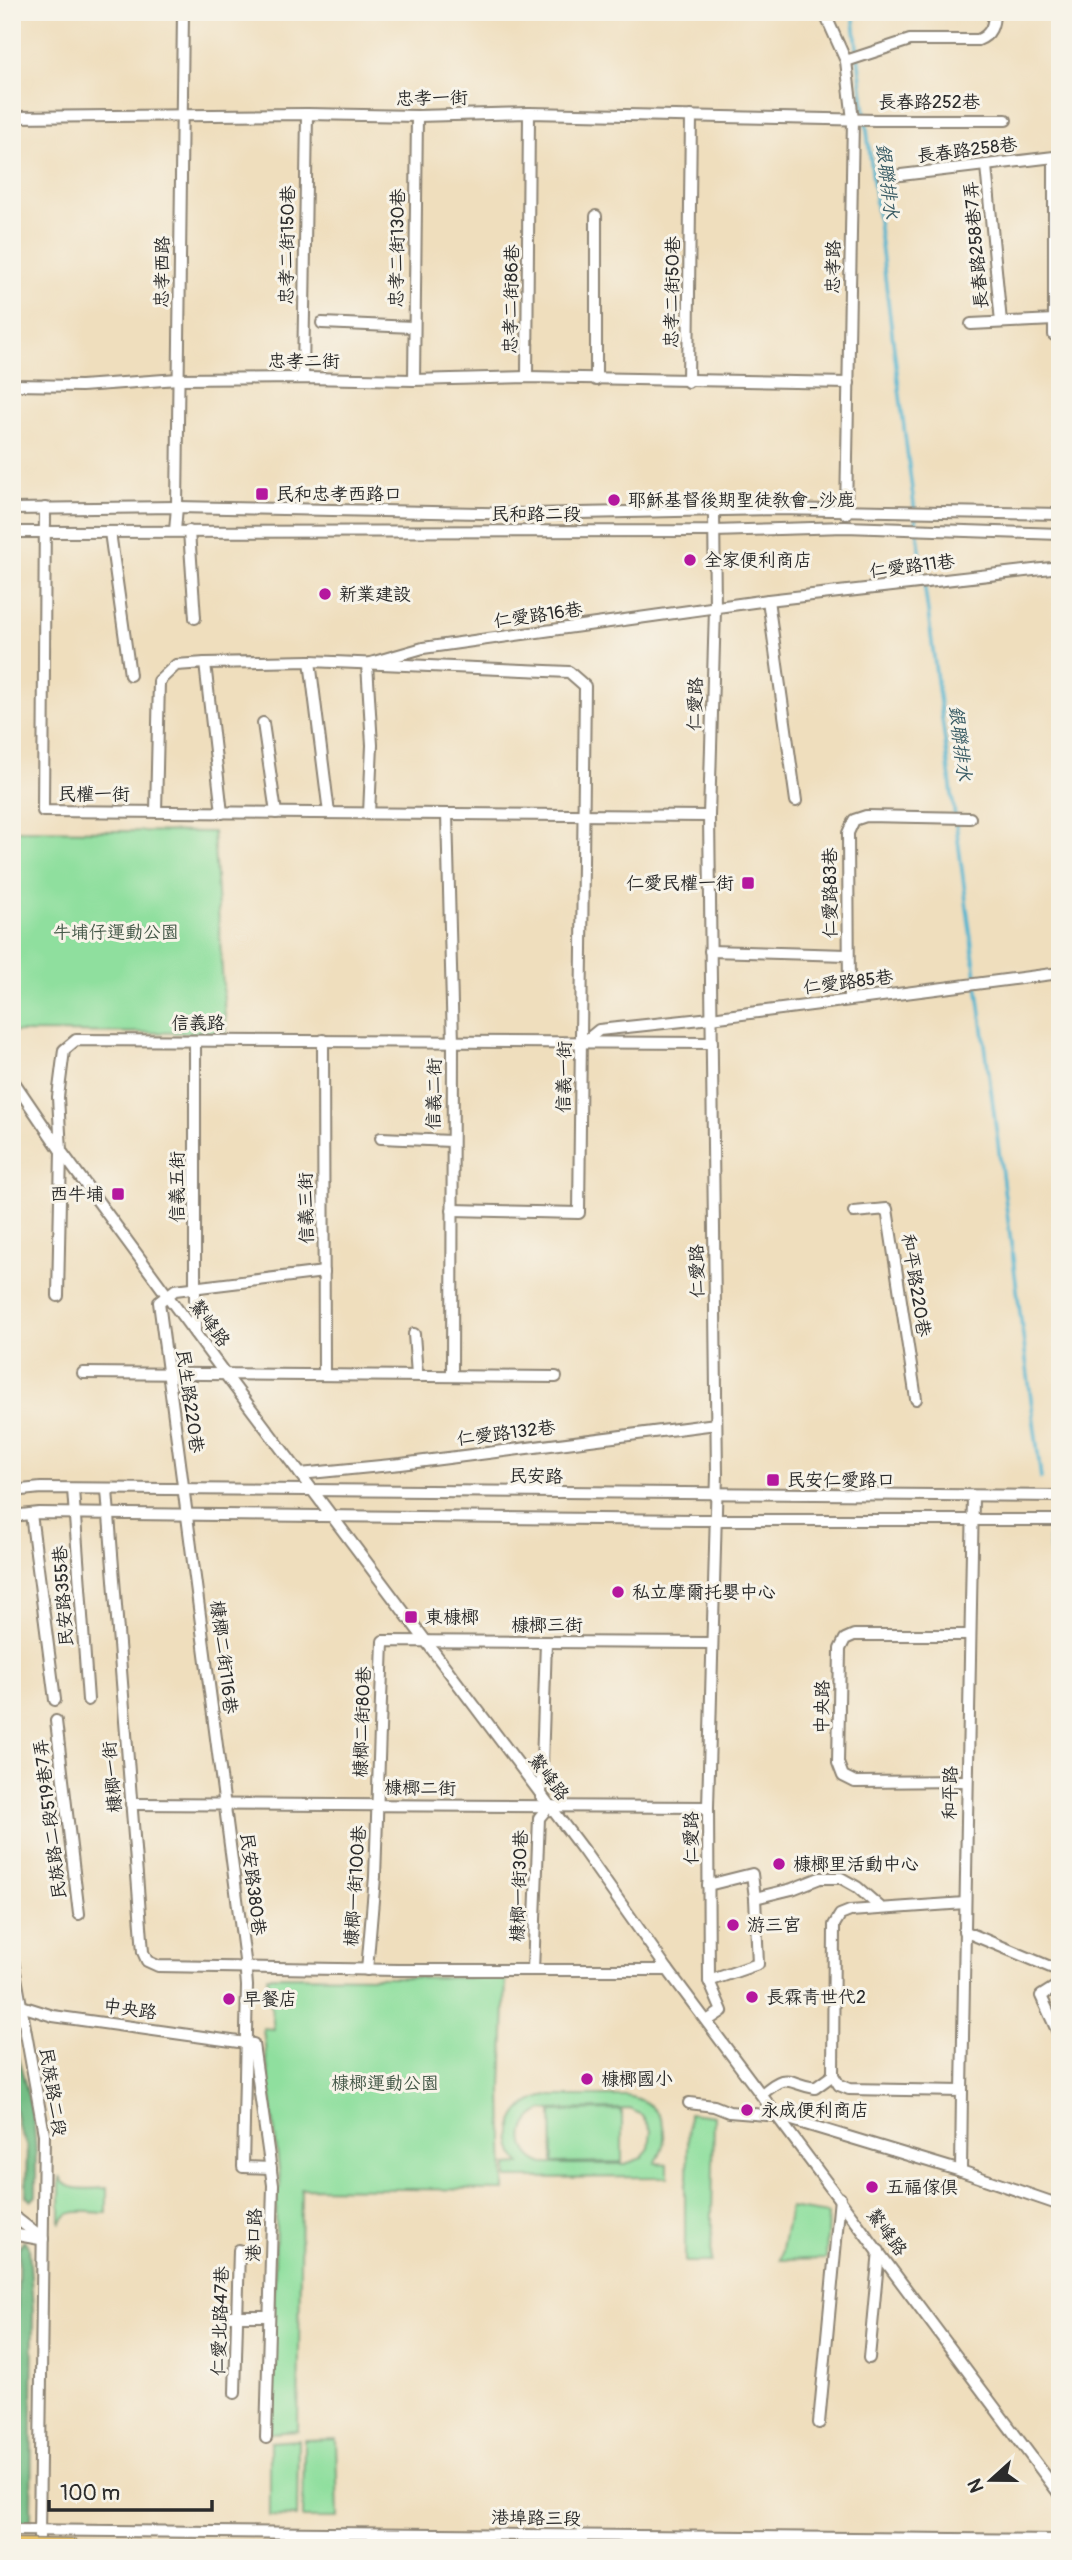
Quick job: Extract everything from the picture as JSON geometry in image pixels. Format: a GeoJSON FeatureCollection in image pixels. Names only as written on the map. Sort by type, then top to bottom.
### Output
{"type":"FeatureCollection","features":[{"type":"Feature","properties":{"kind":"highway"},"geometry":{"type":"LineString","coordinates":[[12,2547],[77,2548]]}},
{"type":"Feature","properties":{"kind":"street","name":"忠孝西路"},"geometry":{"type":"LineString","coordinates":[[175,531],[183,12]]}},
{"type":"Feature","properties":{"kind":"street","name":"忠孝路"},"geometry":{"type":"LineString","coordinates":[[824,12],[846,61],[853,120],[845,527]]}},
{"type":"Feature","properties":{"kind":"street"},"geometry":{"type":"LineString","coordinates":[[846,61],[910,40],[978,40],[984,38],[994,25],[995,12]]}},
{"type":"Feature","properties":{"kind":"street","name":"忠孝一街"},"geometry":{"type":"LineString","coordinates":[[12,117],[307,114],[417,116],[529,113],[853,120]]}},
{"type":"Feature","properties":{"kind":"street","name":"忠孝二街86巷"},"geometry":{"type":"LineString","coordinates":[[527,377],[529,113]]}},
{"type":"Feature","properties":{"kind":"street","name":"忠孝二街150巷"},"geometry":{"type":"LineString","coordinates":[[303,378],[307,114]]}},
{"type":"Feature","properties":{"kind":"street","name":"忠孝二街130巷"},"geometry":{"type":"LineString","coordinates":[[414,380],[417,116]]}},
{"type":"Feature","properties":{"kind":"street","name":"忠孝二街50巷"},"geometry":{"type":"LineString","coordinates":[[688,382],[691,116]]}},
{"type":"Feature","properties":{"kind":"street","name":"長春路252巷"},"geometry":{"type":"LineString","coordinates":[[853,120],[1006,120]]}},
{"type":"Feature","properties":{"kind":"street","name":"長春路258巷"},"geometry":{"type":"LineString","coordinates":[[884,177],[1054,156],[1054,320]]}},
{"type":"Feature","properties":{"kind":"street","name":"長春路258巷7弄"},"geometry":{"type":"LineString","coordinates":[[986,166],[1001,322]]}},
{"type":"Feature","properties":{"kind":"street"},"geometry":{"type":"LineString","coordinates":[[596,216],[596,380]]}},
{"type":"Feature","properties":{"kind":"street"},"geometry":{"type":"LineString","coordinates":[[971,324],[1054,320],[1054,335]]}},
{"type":"Feature","properties":{"kind":"street"},"geometry":{"type":"LineString","coordinates":[[322,323],[413,327]]}},
{"type":"Feature","properties":{"kind":"street","name":"忠孝二街"},"geometry":{"type":"LineString","coordinates":[[12,385],[80,386],[178,379],[414,380],[527,377],[849,383]]}},
{"type":"Feature","properties":{"kind":"street","name":"民權一街"},"geometry":{"type":"LineString","coordinates":[[45,508],[43,811],[709,816]]}},
{"type":"Feature","properties":{"kind":"street","name":"民和路二段"},"geometry":{"type":"LineString","coordinates":[[12,509],[177,508],[531,514],[846,510],[1060,514]]}},
{"type":"Feature","properties":{"kind":"street","name":"仁愛路"},"geometry":{"type":"LineString","coordinates":[[707,2021],[722,2011],[709,1981],[708,1885],[716,1495],[709,816],[715,609],[714,510]]}},
{"type":"Feature","properties":{"kind":"street","name":"民和路二段"},"geometry":{"type":"LineString","coordinates":[[12,532],[713,531],[845,527],[1060,534]]}},
{"type":"Feature","properties":{"kind":"street"},"geometry":{"type":"LineString","coordinates":[[189,531],[195,618]]}},
{"type":"Feature","properties":{"kind":"street"},"geometry":{"type":"LineString","coordinates":[[110,532],[130,675]]}},
{"type":"Feature","properties":{"kind":"street","name":"仁愛路11巷"},"geometry":{"type":"LineString","coordinates":[[715,609],[768,600],[1060,567]]}},
{"type":"Feature","properties":{"kind":"street"},"geometry":{"type":"LineString","coordinates":[[768,600],[796,801]]}},
{"type":"Feature","properties":{"kind":"street","name":"仁愛路16巷"},"geometry":{"type":"LineString","coordinates":[[367,664],[423,648],[715,609]]}},
{"type":"Feature","properties":{"kind":"street"},"geometry":{"type":"LineString","coordinates":[[310,661],[329,813]]}},
{"type":"Feature","properties":{"kind":"street","name":"民權一街"},"geometry":{"type":"LineString","coordinates":[[156,812],[159,681],[176,666],[310,661],[569,672]]}},
{"type":"Feature","properties":{"kind":"street"},"geometry":{"type":"LineString","coordinates":[[205,663],[222,813]]}},
{"type":"Feature","properties":{"kind":"street"},"geometry":{"type":"LineString","coordinates":[[367,664],[372,746],[369,814]]}},
{"type":"Feature","properties":{"kind":"street","name":"信義一街"},"geometry":{"type":"LineString","coordinates":[[452,1210],[579,1213],[585,685],[569,672]]}},
{"type":"Feature","properties":{"kind":"street"},"geometry":{"type":"LineString","coordinates":[[263,723],[276,813]]}},
{"type":"Feature","properties":{"kind":"street","name":"信義二街"},"geometry":{"type":"LineString","coordinates":[[447,814],[453,1043],[452,1375]]}},
{"type":"Feature","properties":{"kind":"street","name":"仁愛路83巷"},"geometry":{"type":"LineString","coordinates":[[849,999],[848,833],[854,820],[866,816],[966,818]]}},
{"type":"Feature","properties":{"kind":"street"},"geometry":{"type":"LineString","coordinates":[[710,951],[847,955]]}},
{"type":"Feature","properties":{"kind":"street","name":"仁愛路85巷"},"geometry":{"type":"LineString","coordinates":[[711,1018],[1060,973]]}},
{"type":"Feature","properties":{"kind":"street","name":"信義路"},"geometry":{"type":"LineString","coordinates":[[583,1043],[599,1030],[711,1018]]}},
{"type":"Feature","properties":{"kind":"street","name":"信義路"},"geometry":{"type":"LineString","coordinates":[[58,1296],[61,1151],[58,1097],[64,1050],[76,1040],[712,1043]]}},
{"type":"Feature","properties":{"kind":"street","name":"信義三街"},"geometry":{"type":"LineString","coordinates":[[323,1040],[324,1375]]}},
{"type":"Feature","properties":{"kind":"street","name":"信義五街"},"geometry":{"type":"LineString","coordinates":[[195,1041],[195,1333]]}},
{"type":"Feature","properties":{"kind":"street","name":"鰲峰路"},"geometry":{"type":"LineString","coordinates":[[12,1079],[61,1151],[312,1492],[549,1806],[668,1970],[1060,2495]]}},
{"type":"Feature","properties":{"kind":"street"},"geometry":{"type":"LineString","coordinates":[[381,1138],[451,1140]]}},
{"type":"Feature","properties":{"kind":"street","name":"和平路220巷"},"geometry":{"type":"LineString","coordinates":[[854,1212],[887,1209],[916,1399]]}},
{"type":"Feature","properties":{"kind":"street"},"geometry":{"type":"LineString","coordinates":[[168,1296],[175,1290],[324,1272]]}},
{"type":"Feature","properties":{"kind":"street","name":"民生路220巷"},"geometry":{"type":"LineString","coordinates":[[168,1296],[159,1302],[187,1514]]}},
{"type":"Feature","properties":{"kind":"street"},"geometry":{"type":"LineString","coordinates":[[414,1334],[416,1376]]}},
{"type":"Feature","properties":{"kind":"street"},"geometry":{"type":"LineString","coordinates":[[83,1373],[556,1377]]}},
{"type":"Feature","properties":{"kind":"street","name":"仁愛路132巷"},"geometry":{"type":"LineString","coordinates":[[300,1474],[401,1464],[716,1424]]}},
{"type":"Feature","properties":{"kind":"street","name":"民安路"},"geometry":{"type":"LineString","coordinates":[[12,1491],[41,1488],[1060,1496]]}},
{"type":"Feature","properties":{"kind":"street","name":"民安路355巷"},"geometry":{"type":"LineString","coordinates":[[74,1489],[88,1700]]}},
{"type":"Feature","properties":{"kind":"street","name":"槺榔一街"},"geometry":{"type":"LineString","coordinates":[[107,1490],[143,1952],[147,1961],[158,1966],[245,1968],[668,1970]]}},
{"type":"Feature","properties":{"kind":"street","name":"和平路"},"geometry":{"type":"LineString","coordinates":[[961,2171],[973,1496]]}},
{"type":"Feature","properties":{"kind":"street"},"geometry":{"type":"LineString","coordinates":[[31,1514],[55,1700]]}},
{"type":"Feature","properties":{"kind":"street"},"geometry":{"type":"LineString","coordinates":[[12,1516],[187,1514],[715,1520],[1060,1520]]}},
{"type":"Feature","properties":{"kind":"street","name":"槺榔二街116巷"},"geometry":{"type":"LineString","coordinates":[[187,1514],[225,1804]]}},
{"type":"Feature","properties":{"kind":"street","name":"中央路"},"geometry":{"type":"LineString","coordinates":[[967,1781],[855,1782],[843,1776],[838,1763],[840,1648],[845,1639],[854,1636],[970,1635]]}},
{"type":"Feature","properties":{"kind":"street","name":"槺榔三街"},"geometry":{"type":"LineString","coordinates":[[383,1641],[711,1643]]}},
{"type":"Feature","properties":{"kind":"street","name":"槺榔二街80巷"},"geometry":{"type":"LineString","coordinates":[[377,1805],[383,1641]]}},
{"type":"Feature","properties":{"kind":"street"},"geometry":{"type":"LineString","coordinates":[[541,1796],[546,1642]]}},
{"type":"Feature","properties":{"kind":"street","name":"民族路二段519巷7弄"},"geometry":{"type":"LineString","coordinates":[[56,1721],[79,1914]]}},
{"type":"Feature","properties":{"kind":"street","name":"槺榔二街"},"geometry":{"type":"LineString","coordinates":[[131,1804],[708,1807]]}},
{"type":"Feature","properties":{"kind":"street","name":"民安路380巷"},"geometry":{"type":"LineString","coordinates":[[225,1804],[245,1968]]}},
{"type":"Feature","properties":{"kind":"street","name":"槺榔一街100巷"},"geometry":{"type":"LineString","coordinates":[[367,1969],[375,1877],[377,1805]]}},
{"type":"Feature","properties":{"kind":"street","name":"槺榔一街30巷"},"geometry":{"type":"LineString","coordinates":[[533,1970],[539,1818],[549,1806]]}},
{"type":"Feature","properties":{"kind":"street"},"geometry":{"type":"LineString","coordinates":[[708,1885],[752,1874],[758,1964],[709,1981]]}},
{"type":"Feature","properties":{"kind":"street"},"geometry":{"type":"LineString","coordinates":[[755,1898],[792,1889],[820,1878],[841,1878],[881,1908]]}},
{"type":"Feature","properties":{"kind":"street"},"geometry":{"type":"LineString","coordinates":[[962,2091],[849,2089],[839,2085],[833,2075],[835,1925],[840,1915],[850,1911],[965,1903]]}},
{"type":"Feature","properties":{"kind":"street"},"geometry":{"type":"LineString","coordinates":[[964,1931],[1060,1971]]}},
{"type":"Feature","properties":{"kind":"street","name":"民族路二段"},"geometry":{"type":"LineString","coordinates":[[12,1955],[17,2005],[44,2134],[38,2548]]}},
{"type":"Feature","properties":{"kind":"street"},"geometry":{"type":"LineString","coordinates":[[245,1968],[243,2167],[271,2168]]}},
{"type":"Feature","properties":{"kind":"street"},"geometry":{"type":"LineString","coordinates":[[1060,1984],[1041,1996],[1060,2037]]}},
{"type":"Feature","properties":{"kind":"street","name":"中央路"},"geometry":{"type":"LineString","coordinates":[[17,2005],[54,2016],[245,2043]]}},
{"type":"Feature","properties":{"kind":"street","name":"港口路"},"geometry":{"type":"LineString","coordinates":[[245,2043],[253,2043],[273,2185],[266,2438]]}},
{"type":"Feature","properties":{"kind":"street"},"geometry":{"type":"LineString","coordinates":[[762,2094],[776,2082],[790,2079],[803,2086],[815,2088],[833,2075]]}},
{"type":"Feature","properties":{"kind":"street"},"geometry":{"type":"LineString","coordinates":[[689,2103],[714,2106],[729,2112],[779,2116],[961,2171],[1060,2205]]}},
{"type":"Feature","properties":{"kind":"street"},"geometry":{"type":"LineString","coordinates":[[819,2423],[840,2198]]}},
{"type":"Feature","properties":{"kind":"street"},"geometry":{"type":"LineString","coordinates":[[12,2215],[43,2239]]}},
{"type":"Feature","properties":{"kind":"street"},"geometry":{"type":"LineString","coordinates":[[12,2234],[43,2239]]}},
{"type":"Feature","properties":{"kind":"street","name":"仁愛北路47巷"},"geometry":{"type":"LineString","coordinates":[[235,2393],[239,2250]]}},
{"type":"Feature","properties":{"kind":"street"},"geometry":{"type":"LineString","coordinates":[[869,2358],[878,2251]]}},
{"type":"Feature","properties":{"kind":"street"},"geometry":{"type":"LineString","coordinates":[[224,2316],[269,2316]]}},
{"type":"Feature","properties":{"kind":"street","name":"港埠路三段"},"geometry":{"type":"LineString","coordinates":[[12,2530],[668,2542],[1060,2540]]}},
{"type":"Feature","properties":{"kind":"green space","name":"牛埔仔運動公園"},"geometry":{"type":"Polygon","coordinates":[[[12,830],[213,832],[226,1033],[12,1032],[12,830]]]}},
{"type":"Feature","properties":{"kind":"green space","name":"槺榔運動公園"},"geometry":{"type":"Polygon","coordinates":[[[267,1976],[506,1978],[502,2088],[504,2190],[301,2188],[298,2431],[270,2433],[277,2188],[281,2188],[263,2028],[274,2029],[267,1976]]]}},
{"type":"Feature","properties":{"kind":"green space"},"geometry":{"type":"Polygon","coordinates":[[[12,2033],[34,2124],[36,2196],[31,2201],[26,2196],[27,2146],[18,2125],[12,2089],[12,2033]]]}},
{"type":"Feature","properties":{"kind":"green space"},"geometry":{"type":"Polygon","coordinates":[[[549,2096],[625,2096],[648,2104],[656,2111],[664,2130],[661,2152],[655,2163],[668,2164],[668,2177],[507,2178],[507,2165],[520,2164],[511,2142],[514,2121],[526,2105],[549,2096]],[[630,2109],[544,2110],[529,2121],[523,2137],[525,2146],[535,2160],[544,2164],[625,2164],[642,2158],[649,2148],[651,2130],[642,2115],[630,2109]]]}},
{"type":"Feature","properties":{"kind":"green space"},"geometry":{"type":"Polygon","coordinates":[[[622,2110],[622,2162],[553,2163],[552,2111],[622,2110]]]}},
{"type":"Feature","properties":{"kind":"green space"},"geometry":{"type":"Polygon","coordinates":[[[689,2113],[714,2116],[711,2262],[685,2262],[689,2113]]]}},
{"type":"Feature","properties":{"kind":"green space"},"geometry":{"type":"Polygon","coordinates":[[[60,2176],[63,2182],[73,2188],[107,2188],[107,2213],[73,2213],[63,2218],[60,2224],[60,2176]]]}},
{"type":"Feature","properties":{"kind":"green space"},"geometry":{"type":"Polygon","coordinates":[[[790,2208],[828,2214],[826,2259],[780,2260],[790,2208]]]}},
{"type":"Feature","properties":{"kind":"green space"},"geometry":{"type":"Polygon","coordinates":[[[24,2241],[29,2247],[33,2310],[31,2518],[29,2523],[25,2524],[20,2518],[20,2455],[15,2412],[19,2247],[24,2241]]]}},
{"type":"Feature","properties":{"kind":"green space"},"geometry":{"type":"Polygon","coordinates":[[[336,2439],[338,2518],[303,2518],[304,2440],[336,2439]]]}},
{"type":"Feature","properties":{"kind":"green space"},"geometry":{"type":"Polygon","coordinates":[[[298,2440],[297,2517],[270,2516],[270,2442],[298,2440]]]}},
{"type":"Feature","properties":{"kind":"waterway","name":"銀聯排水"},"geometry":{"type":"LineString","coordinates":[[853,12],[1041,1478]]}},
{"type":"Feature","properties":{"kind":"waterway","name":"銀聯排水"},"geometry":{"type":"LineString","coordinates":[[1049,1539],[1060,1624]]}},
{"type":"Feature","properties":{"kind":"place","name":"民和忠孝西路口"},"geometry":{"type":"Point","coordinates":[262,494]}},
{"type":"Feature","properties":{"kind":"place","name":"耶穌基督後期聖徒教會_沙鹿"},"geometry":{"type":"Point","coordinates":[614,500]}},
{"type":"Feature","properties":{"kind":"place","name":"全家便利商店"},"geometry":{"type":"Point","coordinates":[690,560]}},
{"type":"Feature","properties":{"kind":"place","name":"新業建設"},"geometry":{"type":"Point","coordinates":[325,594]}},
{"type":"Feature","properties":{"kind":"place","name":"仁愛民權一街"},"geometry":{"type":"Point","coordinates":[748,883]}},
{"type":"Feature","properties":{"kind":"place","name":"西牛埔"},"geometry":{"type":"Point","coordinates":[118,1194]}},
{"type":"Feature","properties":{"kind":"place","name":"民安仁愛路口"},"geometry":{"type":"Point","coordinates":[773,1480]}},
{"type":"Feature","properties":{"kind":"place","name":"私立摩爾托嬰中心"},"geometry":{"type":"Point","coordinates":[618,1592]}},
{"type":"Feature","properties":{"kind":"place","name":"東槺榔"},"geometry":{"type":"Point","coordinates":[411,1617]}},
{"type":"Feature","properties":{"kind":"place","name":"槺榔里活動中心"},"geometry":{"type":"Point","coordinates":[779,1864]}},
{"type":"Feature","properties":{"kind":"place","name":"游三宮"},"geometry":{"type":"Point","coordinates":[733,1925]}},
{"type":"Feature","properties":{"kind":"place","name":"長霖青世代2"},"geometry":{"type":"Point","coordinates":[752,1997]}},
{"type":"Feature","properties":{"kind":"place","name":"早餐店"},"geometry":{"type":"Point","coordinates":[229,1999]}},
{"type":"Feature","properties":{"kind":"place","name":"槺榔國小"},"geometry":{"type":"Point","coordinates":[587,2079]}},
{"type":"Feature","properties":{"kind":"place","name":"永成便利商店"},"geometry":{"type":"Point","coordinates":[747,2110]}},
{"type":"Feature","properties":{"kind":"place","name":"五福傢俱"},"geometry":{"type":"Point","coordinates":[872,2187]}}]}
